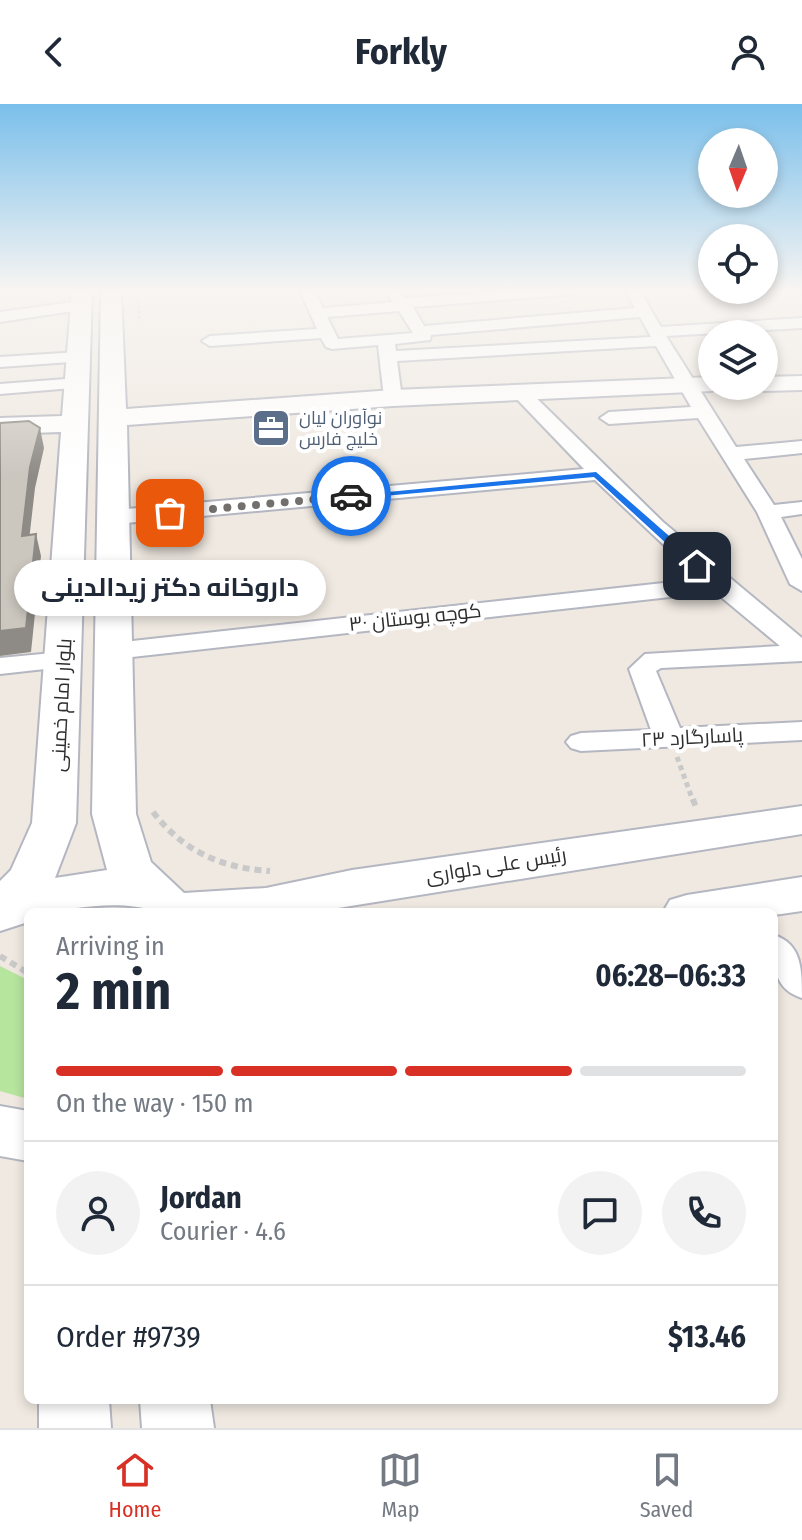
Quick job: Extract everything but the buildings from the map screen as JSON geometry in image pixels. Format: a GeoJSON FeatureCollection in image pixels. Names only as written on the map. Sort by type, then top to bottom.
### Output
{"type":"FeatureCollection","features":[{"type":"Feature","properties":{"kind":"street","name":"بلوار امام خمینی"},"geometry":{"type":"LineString","coordinates":[[0,912],[31,879],[54,823],[75,424],[82,353]]}},
{"type":"Feature","properties":{"kind":"street"},"geometry":{"type":"LineString","coordinates":[[101,353],[112,418],[114,651],[133,806],[130,869],[180,904]]}},
{"type":"Feature","properties":{"kind":"street"},"geometry":{"type":"LineString","coordinates":[[387,353],[393,398]]}},
{"type":"Feature","properties":{"kind":"street"},"geometry":{"type":"LineString","coordinates":[[667,353],[768,512],[801,578]]}},
{"type":"Feature","properties":{"kind":"street"},"geometry":{"type":"LineString","coordinates":[[0,362],[79,370]]}},
{"type":"Feature","properties":{"kind":"street"},"geometry":{"type":"LineString","coordinates":[[0,389],[79,370]]}},
{"type":"Feature","properties":{"kind":"street"},"geometry":{"type":"LineString","coordinates":[[778,384],[802,383]]}},
{"type":"Feature","properties":{"kind":"street"},"geometry":{"type":"LineString","coordinates":[[112,418],[393,398],[698,385]]}},
{"type":"Feature","properties":{"kind":"street"},"geometry":{"type":"LineString","coordinates":[[519,391],[596,474],[717,584],[802,652]]}},
{"type":"Feature","properties":{"kind":"street"},"geometry":{"type":"LineString","coordinates":[[609,418],[703,412]]}},
{"type":"Feature","properties":{"kind":"street"},"geometry":{"type":"LineString","coordinates":[[0,429],[75,424]]}},
{"type":"Feature","properties":{"kind":"street"},"geometry":{"type":"LineString","coordinates":[[729,454],[802,447]]}},
{"type":"Feature","properties":{"kind":"street"},"geometry":{"type":"LineString","coordinates":[[115,517],[596,474]]}},
{"type":"Feature","properties":{"kind":"street"},"geometry":{"type":"LineString","coordinates":[[768,512],[802,508]]}},
{"type":"Feature","properties":{"kind":"street","name":"کوچه بوستان ۳۰"},"geometry":{"type":"LineString","coordinates":[[114,651],[717,584]]}},
{"type":"Feature","properties":{"kind":"street"},"geometry":{"type":"LineString","coordinates":[[669,738],[642,669],[646,663],[654,660],[802,652]]}},
{"type":"Feature","properties":{"kind":"street"},"geometry":{"type":"LineString","coordinates":[[0,666],[63,660]]}},
{"type":"Feature","properties":{"kind":"street","name":"پاسارگارد ۲۳"},"geometry":{"type":"LineString","coordinates":[[581,742],[802,731]]}},
{"type":"Feature","properties":{"kind":"street"},"geometry":{"type":"LineString","coordinates":[[54,823],[66,833],[85,833],[104,827],[133,806]]}},
{"type":"Feature","properties":{"kind":"street","name":"رئیس علی دلواری"},"geometry":{"type":"LineString","coordinates":[[0,912],[72,890],[115,887],[180,904],[266,905],[344,899],[802,820]]}},
{"type":"Feature","properties":{"kind":"street"},"geometry":{"type":"LineString","coordinates":[[743,908],[802,894]]}},
{"type":"Feature","properties":{"kind":"street"},"geometry":{"type":"LineString","coordinates":[[778,953],[802,984]]}},
{"type":"Feature","properties":{"kind":"street"},"geometry":{"type":"LineString","coordinates":[[74,1404],[75,1428]]}},
{"type":"Feature","properties":{"kind":"street"},"geometry":{"type":"LineString","coordinates":[[175,1404],[178,1428]]}},
{"type":"Feature","properties":{"kind":"path"},"geometry":{"type":"LineString","coordinates":[[669,738],[697,810]]}},
{"type":"Feature","properties":{"kind":"path"},"geometry":{"type":"LineString","coordinates":[[133,806],[153,814],[186,846],[218,866],[267,871],[283,869]]}},
{"type":"Feature","properties":{"kind":"path"},"geometry":{"type":"LineString","coordinates":[[682,812],[712,808]]}},
{"type":"Feature","properties":{"kind":"path"},"geometry":{"type":"LineString","coordinates":[[0,956],[24,971]]}},
{"type":"Feature","properties":{"kind":"green space"},"geometry":{"type":"Polygon","coordinates":[[[0,966],[24,978],[24,1098],[0,1091],[0,966]]]}},
{"type":"Feature","properties":{"kind":"way so far"},"geometry":{"type":"LineString","coordinates":[[170,513],[351,496]]}},
{"type":"Feature","properties":{"kind":"place","name":"نوآوران لیان خلیج فارس"},"geometry":{"type":"Point","coordinates":[271,428]}},
{"type":"Feature","properties":{"kind":"place","name":"داروخانه دکتر زیدالدینی"},"geometry":{"type":"Point","coordinates":[170,513]}},
{"type":"Feature","properties":{"kind":"route"},"geometry":{"type":"LineString","coordinates":[[351,496],[596,474],[697,566]]}}]}
